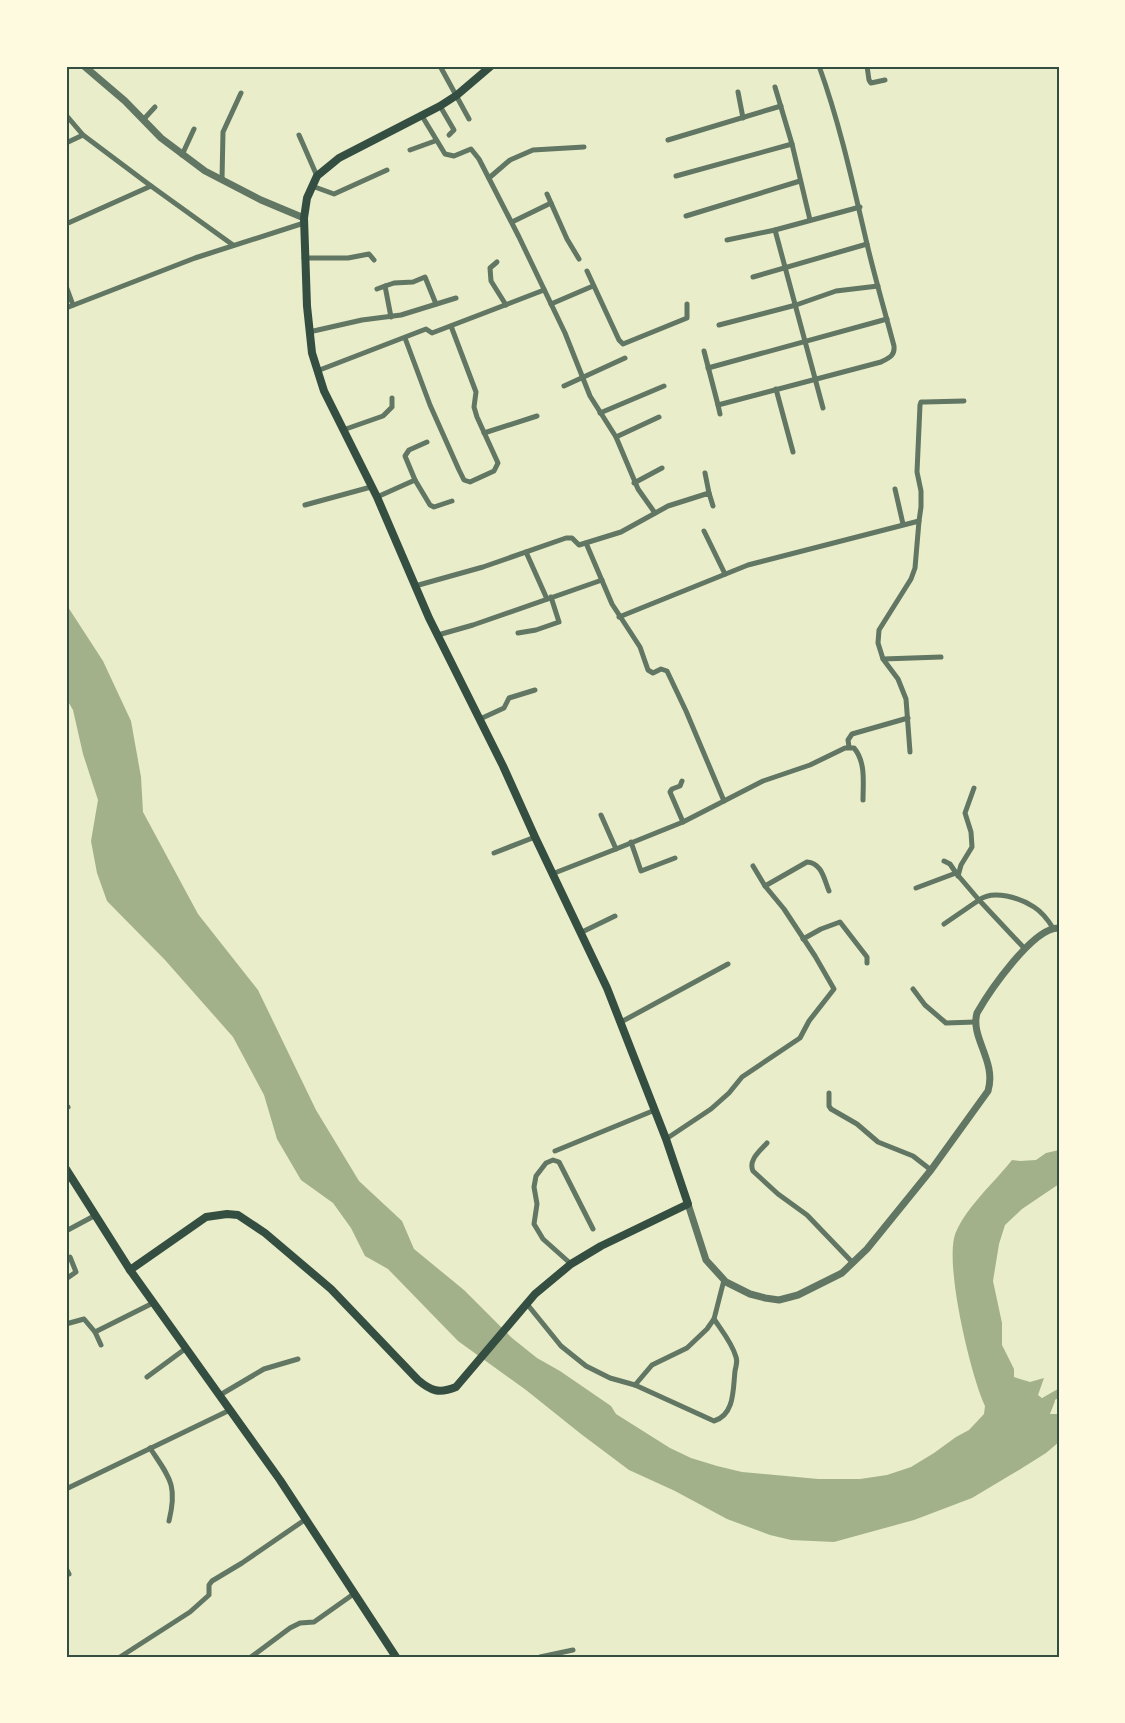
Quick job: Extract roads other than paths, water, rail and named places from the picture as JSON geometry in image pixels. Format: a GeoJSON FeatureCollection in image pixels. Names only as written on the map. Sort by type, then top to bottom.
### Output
{"type":"FeatureCollection","features":[{"type":"Feature","properties":{"kind":"main road"},"geometry":{"type":"LineString","coordinates":[[130,1270],[206,1217],[238,1215],[265,1233],[331,1289],[418,1380],[429,1389],[444,1392],[456,1387],[468,1375],[535,1294],[571,1264],[601,1246],[688,1204],[655,1110],[607,988],[324,391],[309,333],[304,220],[312,186],[317,176],[339,158],[440,106],[457,95],[491,66]]}},
{"type":"Feature","properties":{"kind":"main road"},"geometry":{"type":"LineString","coordinates":[[66,1168],[130,1270],[306,1519],[396,1657]]}},
{"type":"Feature","properties":{"kind":"street"},"geometry":{"type":"LineString","coordinates":[[84,66],[182,155],[205,171],[304,220]]}},
{"type":"Feature","properties":{"kind":"street"},"geometry":{"type":"LineString","coordinates":[[440,66],[469,119]]}},
{"type":"Feature","properties":{"kind":"street"},"geometry":{"type":"LineString","coordinates":[[718,405],[881,362],[891,357],[894,346],[867,244],[860,207],[830,96],[819,66]]}},
{"type":"Feature","properties":{"kind":"street"},"geometry":{"type":"LineString","coordinates":[[867,66],[871,82],[885,80]]}},
{"type":"Feature","properties":{"kind":"street"},"geometry":{"type":"LineString","coordinates":[[775,87],[792,144],[810,220]]}},
{"type":"Feature","properties":{"kind":"street"},"geometry":{"type":"LineString","coordinates":[[738,92],[743,118]]}},
{"type":"Feature","properties":{"kind":"street"},"geometry":{"type":"LineString","coordinates":[[222,179],[223,132],[241,93]]}},
{"type":"Feature","properties":{"kind":"street"},"geometry":{"type":"LineString","coordinates":[[440,106],[454,131],[449,135]]}},
{"type":"Feature","properties":{"kind":"street"},"geometry":{"type":"LineString","coordinates":[[668,140],[781,106]]}},
{"type":"Feature","properties":{"kind":"street"},"geometry":{"type":"LineString","coordinates":[[143,120],[155,107]]}},
{"type":"Feature","properties":{"kind":"street"},"geometry":{"type":"LineString","coordinates":[[66,115],[83,135],[233,245]]}},
{"type":"Feature","properties":{"kind":"street"},"geometry":{"type":"LineString","coordinates":[[422,116],[435,141],[445,154],[454,156],[471,149],[479,159],[551,304],[590,396],[616,437],[634,483],[655,513]]}},
{"type":"Feature","properties":{"kind":"street"},"geometry":{"type":"LineString","coordinates":[[182,155],[194,129]]}},
{"type":"Feature","properties":{"kind":"street"},"geometry":{"type":"LineString","coordinates":[[66,143],[83,135]]}},
{"type":"Feature","properties":{"kind":"street"},"geometry":{"type":"LineString","coordinates":[[299,135],[317,176]]}},
{"type":"Feature","properties":{"kind":"street"},"geometry":{"type":"LineString","coordinates":[[410,150],[435,141]]}},
{"type":"Feature","properties":{"kind":"street"},"geometry":{"type":"LineString","coordinates":[[676,176],[792,144]]}},
{"type":"Feature","properties":{"kind":"street"},"geometry":{"type":"LineString","coordinates":[[489,177],[510,160],[535,149],[584,147]]}},
{"type":"Feature","properties":{"kind":"street"},"geometry":{"type":"LineString","coordinates":[[312,186],[334,194],[387,170]]}},
{"type":"Feature","properties":{"kind":"street"},"geometry":{"type":"LineString","coordinates":[[686,216],[800,181]]}},
{"type":"Feature","properties":{"kind":"street"},"geometry":{"type":"LineString","coordinates":[[66,224],[151,186]]}},
{"type":"Feature","properties":{"kind":"street"},"geometry":{"type":"LineString","coordinates":[[547,194],[567,239],[579,259]]}},
{"type":"Feature","properties":{"kind":"street"},"geometry":{"type":"LineString","coordinates":[[512,222],[560,202]]}},
{"type":"Feature","properties":{"kind":"street"},"geometry":{"type":"LineString","coordinates":[[727,240],[775,230],[860,207]]}},
{"type":"Feature","properties":{"kind":"street"},"geometry":{"type":"LineString","coordinates":[[66,308],[304,220]]}},
{"type":"Feature","properties":{"kind":"street"},"geometry":{"type":"LineString","coordinates":[[775,230],[823,408]]}},
{"type":"Feature","properties":{"kind":"street"},"geometry":{"type":"LineString","coordinates":[[753,277],[867,244]]}},
{"type":"Feature","properties":{"kind":"street"},"geometry":{"type":"LineString","coordinates":[[304,258],[348,258],[369,254],[374,260]]}},
{"type":"Feature","properties":{"kind":"street"},"geometry":{"type":"LineString","coordinates":[[497,262],[490,268],[489,277],[506,305]]}},
{"type":"Feature","properties":{"kind":"street"},"geometry":{"type":"LineString","coordinates":[[587,271],[619,340],[623,344],[687,318],[687,304]]}},
{"type":"Feature","properties":{"kind":"street"},"geometry":{"type":"LineString","coordinates":[[377,289],[393,283],[413,282],[425,278],[436,304]]}},
{"type":"Feature","properties":{"kind":"street"},"geometry":{"type":"LineString","coordinates":[[66,286],[73,305]]}},
{"type":"Feature","properties":{"kind":"street"},"geometry":{"type":"LineString","coordinates":[[385,286],[391,317]]}},
{"type":"Feature","properties":{"kind":"street"},"geometry":{"type":"LineString","coordinates":[[551,304],[593,286]]}},
{"type":"Feature","properties":{"kind":"street"},"geometry":{"type":"LineString","coordinates":[[719,325],[836,291],[878,286]]}},
{"type":"Feature","properties":{"kind":"street"},"geometry":{"type":"LineString","coordinates":[[317,370],[426,329],[432,333],[544,290]]}},
{"type":"Feature","properties":{"kind":"street"},"geometry":{"type":"LineString","coordinates":[[309,333],[362,320],[391,317],[456,298]]}},
{"type":"Feature","properties":{"kind":"street"},"geometry":{"type":"LineString","coordinates":[[708,368],[887,319]]}},
{"type":"Feature","properties":{"kind":"street"},"geometry":{"type":"LineString","coordinates":[[405,338],[430,405],[459,470],[467,481],[494,471],[497,460],[474,407],[476,392],[451,326]]}},
{"type":"Feature","properties":{"kind":"street"},"geometry":{"type":"LineString","coordinates":[[705,351],[720,414]]}},
{"type":"Feature","properties":{"kind":"street"},"geometry":{"type":"LineString","coordinates":[[564,386],[625,358]]}},
{"type":"Feature","properties":{"kind":"street"},"geometry":{"type":"LineString","coordinates":[[600,413],[664,386]]}},
{"type":"Feature","properties":{"kind":"street"},"geometry":{"type":"LineString","coordinates":[[776,389],[794,452]]}},
{"type":"Feature","properties":{"kind":"street"},"geometry":{"type":"LineString","coordinates":[[343,430],[383,416],[392,407],[392,398]]}},
{"type":"Feature","properties":{"kind":"street"},"geometry":{"type":"LineString","coordinates":[[910,752],[906,699],[892,669],[883,659],[878,643],[879,630],[911,579],[915,567],[921,507],[916,455],[921,402],[964,401]]}},
{"type":"Feature","properties":{"kind":"street"},"geometry":{"type":"LineString","coordinates":[[484,433],[537,416]]}},
{"type":"Feature","properties":{"kind":"street"},"geometry":{"type":"LineString","coordinates":[[616,437],[659,417]]}},
{"type":"Feature","properties":{"kind":"street"},"geometry":{"type":"LineString","coordinates":[[427,442],[410,450],[405,456],[415,480],[430,505],[434,507],[452,501]]}},
{"type":"Feature","properties":{"kind":"street"},"geometry":{"type":"LineString","coordinates":[[634,483],[662,468]]}},
{"type":"Feature","properties":{"kind":"street"},"geometry":{"type":"LineString","coordinates":[[705,473],[713,506]]}},
{"type":"Feature","properties":{"kind":"street"},"geometry":{"type":"LineString","coordinates":[[376,497],[415,480]]}},
{"type":"Feature","properties":{"kind":"street"},"geometry":{"type":"LineString","coordinates":[[304,505],[370,487]]}},
{"type":"Feature","properties":{"kind":"street"},"geometry":{"type":"LineString","coordinates":[[895,489],[903,524]]}},
{"type":"Feature","properties":{"kind":"street"},"geometry":{"type":"LineString","coordinates":[[416,586],[569,537],[579,545],[621,532],[668,506],[709,493]]}},
{"type":"Feature","properties":{"kind":"street"},"geometry":{"type":"LineString","coordinates":[[619,617],[748,565],[919,521]]}},
{"type":"Feature","properties":{"kind":"street"},"geometry":{"type":"LineString","coordinates":[[704,531],[725,574]]}},
{"type":"Feature","properties":{"kind":"street"},"geometry":{"type":"LineString","coordinates":[[586,543],[619,617],[640,647],[650,673],[661,669],[667,671],[724,801]]}},
{"type":"Feature","properties":{"kind":"street"},"geometry":{"type":"LineString","coordinates":[[526,552],[562,630]]}},
{"type":"Feature","properties":{"kind":"street"},"geometry":{"type":"LineString","coordinates":[[438,635],[602,580]]}},
{"type":"Feature","properties":{"kind":"street"},"geometry":{"type":"LineString","coordinates":[[518,633],[559,622]]}},
{"type":"Feature","properties":{"kind":"street"},"geometry":{"type":"LineString","coordinates":[[883,659],[941,657]]}},
{"type":"Feature","properties":{"kind":"street"},"geometry":{"type":"LineString","coordinates":[[480,719],[504,708],[509,698],[535,690]]}},
{"type":"Feature","properties":{"kind":"street"},"geometry":{"type":"LineString","coordinates":[[849,747],[848,740],[852,734],[908,718]]}},
{"type":"Feature","properties":{"kind":"street"},"geometry":{"type":"LineString","coordinates":[[552,874],[683,822],[764,781],[810,765],[849,747],[854,748],[859,755],[864,771],[863,800]]}},
{"type":"Feature","properties":{"kind":"street"},"geometry":{"type":"LineString","coordinates":[[682,781],[680,786],[670,792],[683,822]]}},
{"type":"Feature","properties":{"kind":"street"},"geometry":{"type":"LineString","coordinates":[[957,875],[972,847],[971,832],[965,813],[974,788]]}},
{"type":"Feature","properties":{"kind":"street"},"geometry":{"type":"LineString","coordinates":[[601,815],[616,849]]}},
{"type":"Feature","properties":{"kind":"street"},"geometry":{"type":"LineString","coordinates":[[494,853],[535,837]]}},
{"type":"Feature","properties":{"kind":"street"},"geometry":{"type":"LineString","coordinates":[[631,843],[641,871],[675,858]]}},
{"type":"Feature","properties":{"kind":"street"},"geometry":{"type":"LineString","coordinates":[[945,861],[1025,950]]}},
{"type":"Feature","properties":{"kind":"street"},"geometry":{"type":"LineString","coordinates":[[765,886],[807,862],[819,866],[829,891]]}},
{"type":"Feature","properties":{"kind":"street"},"geometry":{"type":"LineString","coordinates":[[666,1140],[711,1109],[742,1077],[800,1038],[809,1020],[834,991],[826,973],[753,866]]}},
{"type":"Feature","properties":{"kind":"street"},"geometry":{"type":"LineString","coordinates":[[916,888],[957,875]]}},
{"type":"Feature","properties":{"kind":"street"},"geometry":{"type":"LineString","coordinates":[[688,1204],[706,1260],[724,1280],[750,1294],[765,1298],[789,1299],[810,1290],[842,1273],[867,1249],[931,1170],[988,1091],[991,1071],[975,1022],[982,1004],[1025,950],[1044,932],[1056,928],[1035,907],[1019,900],[993,894],[987,895],[944,924]]}},
{"type":"Feature","properties":{"kind":"street"},"geometry":{"type":"LineString","coordinates":[[580,933],[615,916]]}},
{"type":"Feature","properties":{"kind":"street"},"geometry":{"type":"LineString","coordinates":[[803,939],[840,922],[867,957],[867,963]]}},
{"type":"Feature","properties":{"kind":"street"},"geometry":{"type":"LineString","coordinates":[[621,1022],[728,964]]}},
{"type":"Feature","properties":{"kind":"street"},"geometry":{"type":"LineString","coordinates":[[914,989],[925,1005],[946,1023],[975,1022]]}},
{"type":"Feature","properties":{"kind":"street"},"geometry":{"type":"LineString","coordinates":[[829,1093],[831,1109],[857,1124],[878,1142],[913,1156],[931,1170]]}},
{"type":"Feature","properties":{"kind":"street"},"geometry":{"type":"LineString","coordinates":[[555,1151],[655,1110]]}},
{"type":"Feature","properties":{"kind":"street"},"geometry":{"type":"LineString","coordinates":[[767,1143],[752,1161],[753,1171],[778,1194],[807,1215],[853,1263]]}},
{"type":"Feature","properties":{"kind":"street"},"geometry":{"type":"LineString","coordinates":[[571,1264],[543,1239],[534,1224],[537,1204],[535,1181],[546,1163],[554,1160],[559,1162],[593,1229]]}},
{"type":"Feature","properties":{"kind":"street"},"geometry":{"type":"LineString","coordinates":[[66,1231],[94,1216]]}},
{"type":"Feature","properties":{"kind":"street"},"geometry":{"type":"LineString","coordinates":[[66,1279],[76,1272],[70,1257]]}},
{"type":"Feature","properties":{"kind":"street"},"geometry":{"type":"LineString","coordinates":[[635,1385],[652,1365],[687,1348],[698,1339],[714,1319],[724,1280]]}},
{"type":"Feature","properties":{"kind":"street"},"geometry":{"type":"LineString","coordinates":[[95,1332],[153,1303]]}},
{"type":"Feature","properties":{"kind":"street"},"geometry":{"type":"LineString","coordinates":[[525,1307],[579,1361],[598,1373],[635,1385],[714,1421],[724,1415],[734,1388],[737,1362],[733,1348],[714,1319]]}},
{"type":"Feature","properties":{"kind":"street"},"geometry":{"type":"LineString","coordinates":[[66,1324],[84,1319],[95,1332],[101,1345]]}},
{"type":"Feature","properties":{"kind":"street"},"geometry":{"type":"LineString","coordinates":[[147,1377],[185,1349]]}},
{"type":"Feature","properties":{"kind":"street"},"geometry":{"type":"LineString","coordinates":[[220,1395],[264,1369],[298,1359]]}},
{"type":"Feature","properties":{"kind":"street"},"geometry":{"type":"LineString","coordinates":[[66,1489],[230,1410]]}},
{"type":"Feature","properties":{"kind":"street"},"geometry":{"type":"LineString","coordinates":[[150,1448],[170,1479],[173,1488],[174,1498],[170,1521]]}},
{"type":"Feature","properties":{"kind":"street"},"geometry":{"type":"LineString","coordinates":[[120,1657],[190,1611],[209,1595],[209,1585],[212,1581],[306,1519]]}},
{"type":"Feature","properties":{"kind":"street"},"geometry":{"type":"LineString","coordinates":[[251,1657],[290,1628],[320,1618],[356,1593]]}},
{"type":"Feature","properties":{"kind":"street"},"geometry":{"type":"LineString","coordinates":[[540,1657],[573,1650]]}},
{"type":"Feature","properties":{"kind":"waterway"},"geometry":{"type":"LineString","coordinates":[[1045,1401],[1059,1393]]}}]}
